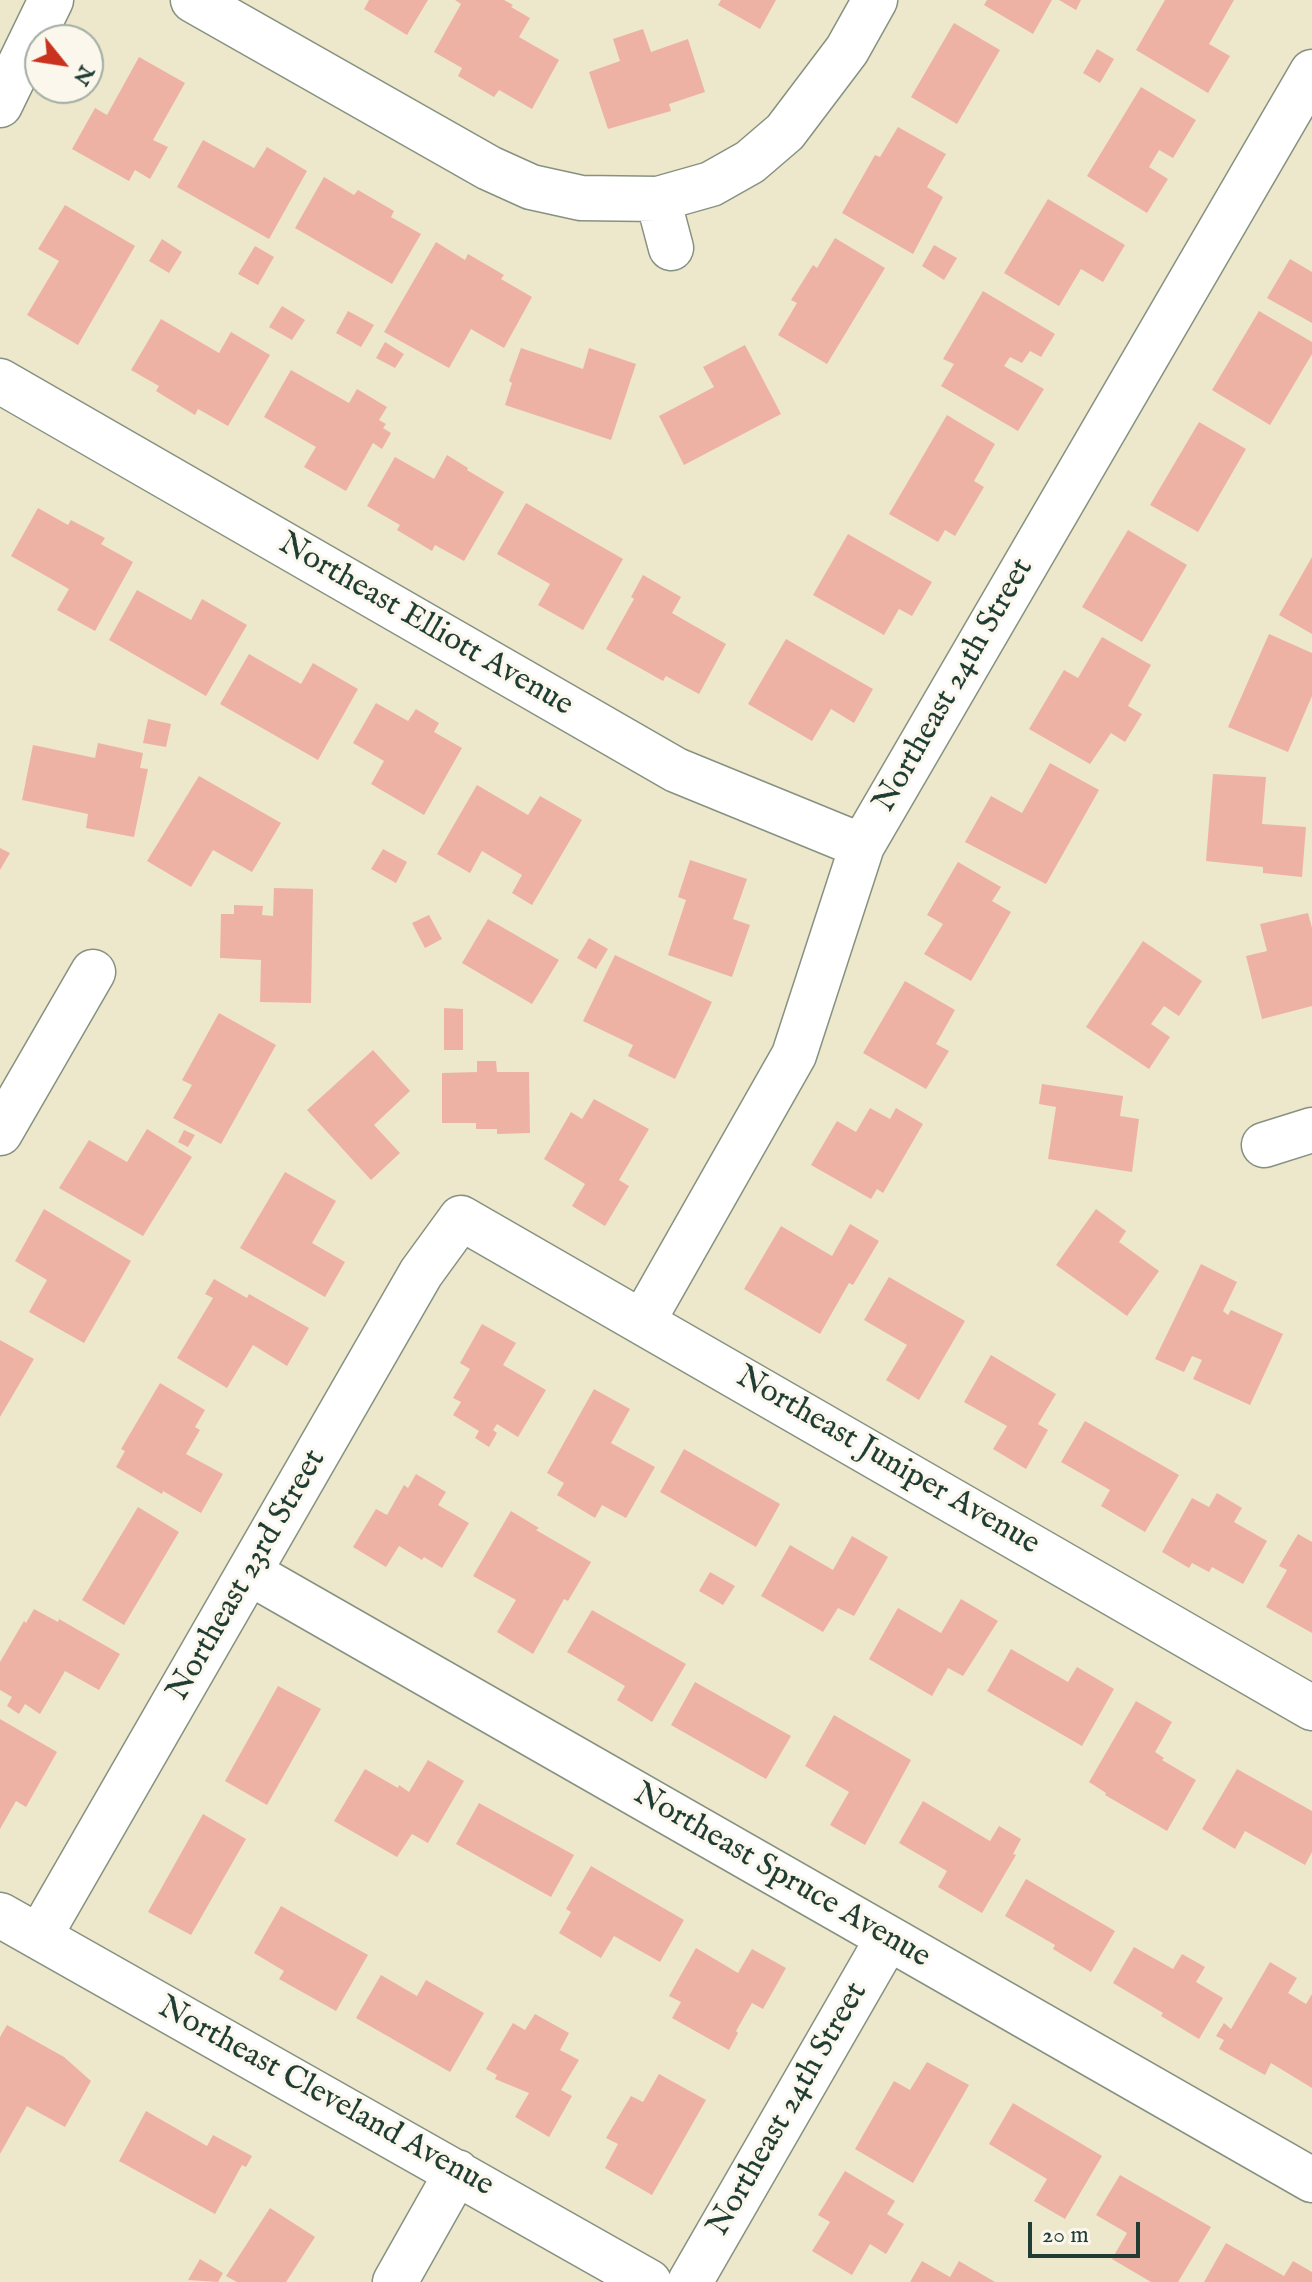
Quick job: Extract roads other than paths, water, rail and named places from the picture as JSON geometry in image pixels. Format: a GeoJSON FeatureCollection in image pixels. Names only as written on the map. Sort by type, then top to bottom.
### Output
{"type":"FeatureCollection","features":[{"type":"Feature","properties":{"kind":"street"},"geometry":{"type":"LineString","coordinates":[[0,105],[51,0]]}},
{"type":"Feature","properties":{"kind":"street"},"geometry":{"type":"LineString","coordinates":[[193,0],[489,168],[531,187],[581,198],[658,199],[711,184],[750,162],[785,132],[847,50],[875,0]]}},
{"type":"Feature","properties":{"kind":"street","name":"Northeast 24th Street"},"geometry":{"type":"LineString","coordinates":[[643,1321],[794,1055],[862,846],[1312,72]]}},
{"type":"Feature","properties":{"kind":"street"},"geometry":{"type":"LineString","coordinates":[[658,199],[671,248]]}},
{"type":"Feature","properties":{"kind":"street","name":"Northeast Elliott Avenue"},"geometry":{"type":"LineString","coordinates":[[0,381],[676,770],[862,846]]}},
{"type":"Feature","properties":{"kind":"street"},"geometry":{"type":"LineString","coordinates":[[0,1133],[93,972]]}},
{"type":"Feature","properties":{"kind":"street"},"geometry":{"type":"LineString","coordinates":[[1264,1145],[1312,1130]]}},
{"type":"Feature","properties":{"kind":"street","name":"Northeast Juniper Avenue"},"geometry":{"type":"LineString","coordinates":[[461,1218],[1312,1708]]}},
{"type":"Feature","properties":{"kind":"street","name":"Northeast 23rd Street"},"geometry":{"type":"LineString","coordinates":[[39,1937],[421,1273],[461,1218]]}},
{"type":"Feature","properties":{"kind":"street","name":"Northeast Spruce Avenue"},"geometry":{"type":"LineString","coordinates":[[250,1573],[1312,2180]]}},
{"type":"Feature","properties":{"kind":"street","name":"Northeast Cleveland Avenue"},"geometry":{"type":"LineString","coordinates":[[0,1915],[649,2282]]}},
{"type":"Feature","properties":{"kind":"street","name":"Northeast 24th Street"},"geometry":{"type":"LineString","coordinates":[[690,2282],[888,1938]]}},
{"type":"Feature","properties":{"kind":"street"},"geometry":{"type":"LineString","coordinates":[[395,2282],[457,2172]]}}]}
